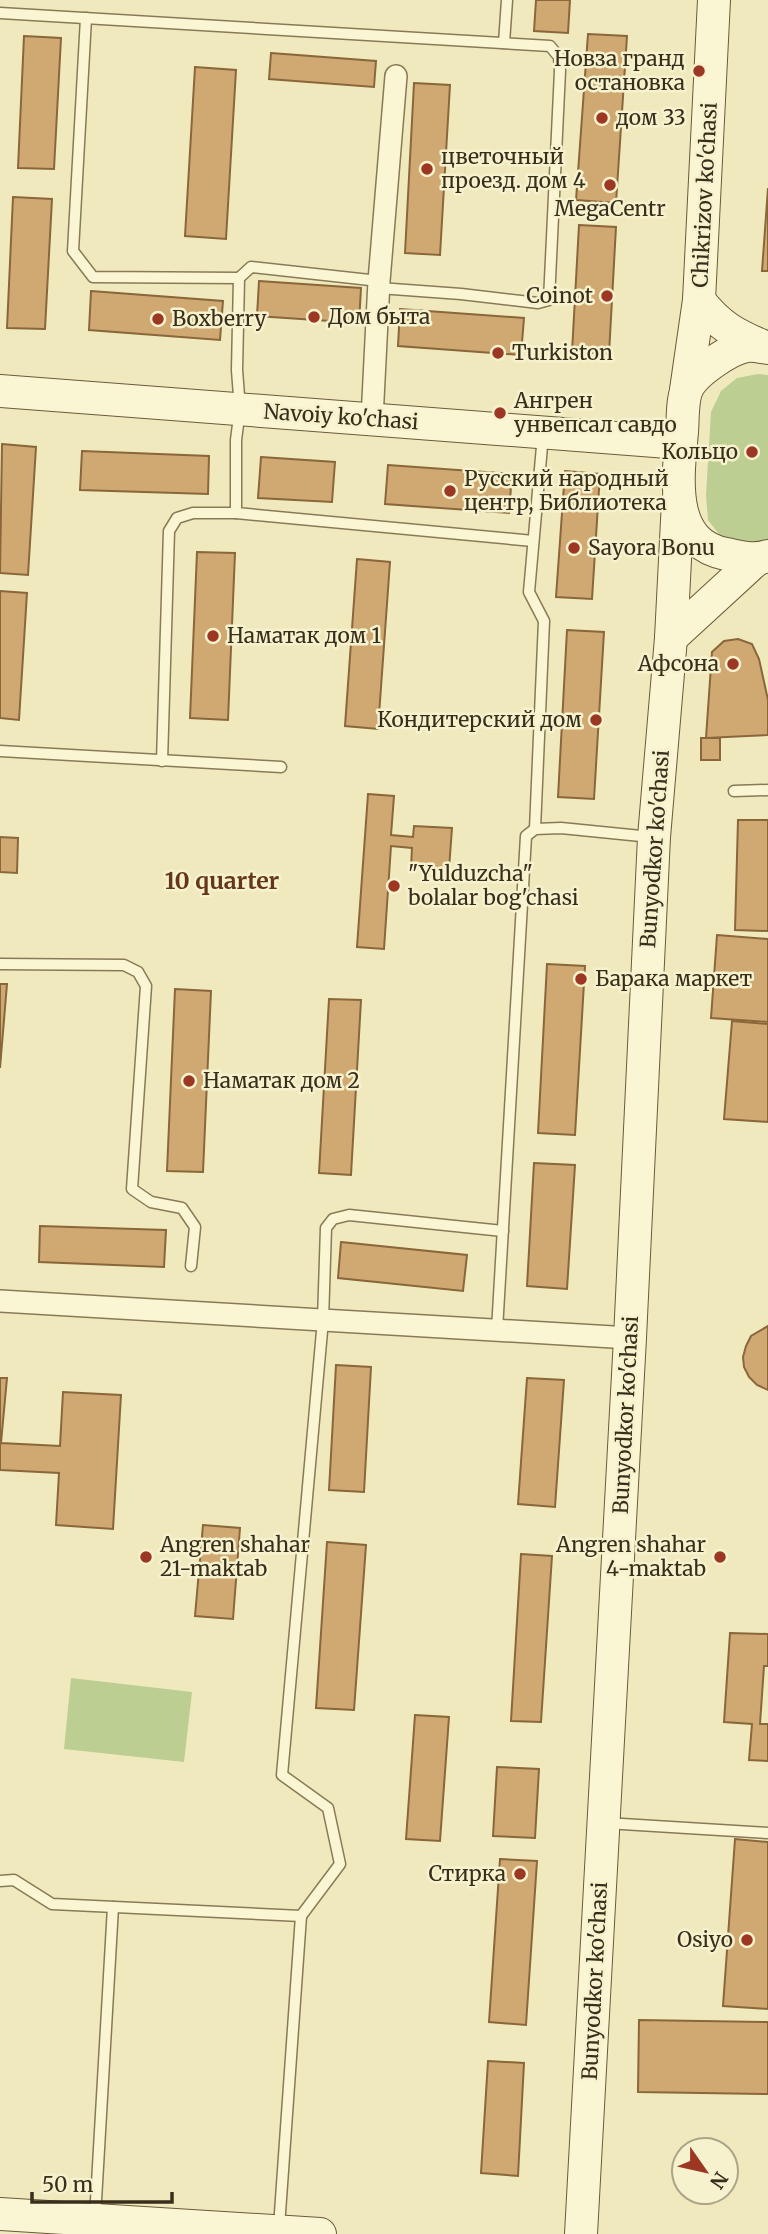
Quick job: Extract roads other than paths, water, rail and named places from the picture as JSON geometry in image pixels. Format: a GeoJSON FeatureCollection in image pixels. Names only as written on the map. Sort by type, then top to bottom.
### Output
{"type":"FeatureCollection","features":[{"type":"Feature","properties":{"kind":"main road","name":"Chikrizov ko'chasi"},"geometry":{"type":"LineString","coordinates":[[678,501],[686,390],[699,300],[714,0]]}},
{"type":"Feature","properties":{"kind":"main road"},"geometry":{"type":"LineString","coordinates":[[699,300],[713,318],[735,334],[768,348]]}},
{"type":"Feature","properties":{"kind":"main road"},"geometry":{"type":"LineString","coordinates":[[686,390],[704,369],[729,353],[747,346],[768,348]]}},
{"type":"Feature","properties":{"kind":"main road","name":"Navoiy ko'chasi"},"geometry":{"type":"LineString","coordinates":[[0,391],[681,443]]}},
{"type":"Feature","properties":{"kind":"main road"},"geometry":{"type":"LineString","coordinates":[[678,501],[684,521],[695,538],[718,553],[762,558]]}},
{"type":"Feature","properties":{"kind":"main road"},"geometry":{"type":"LineString","coordinates":[[671,638],[678,501]]}},
{"type":"Feature","properties":{"kind":"main road"},"geometry":{"type":"LineString","coordinates":[[671,638],[762,558]]}},
{"type":"Feature","properties":{"kind":"main road","name":"Bunyodkor ko'chasi"},"geometry":{"type":"LineString","coordinates":[[580,2234],[630,1338],[654,837],[671,638]]}},
{"type":"Feature","properties":{"kind":"main road"},"geometry":{"type":"LineString","coordinates":[[0,2214],[31,2225],[95,2220],[320,2234]]}},
{"type":"Feature","properties":{"kind":"street"},"geometry":{"type":"LineString","coordinates":[[372,419],[379,285],[396,76]]}},
{"type":"Feature","properties":{"kind":"street"},"geometry":{"type":"LineString","coordinates":[[0,1301],[630,1338]]}},
{"type":"Feature","properties":{"kind":"lane"},"geometry":{"type":"LineString","coordinates":[[505,43],[507,0]]}},
{"type":"Feature","properties":{"kind":"lane"},"geometry":{"type":"LineString","coordinates":[[0,13],[86,18],[505,43],[550,46],[559,57],[549,300],[538,303],[251,267],[239,278],[93,277],[73,251],[86,18]]}},
{"type":"Feature","properties":{"kind":"lane"},"geometry":{"type":"LineString","coordinates":[[236,513],[236,440],[240,409],[237,370],[239,278]]}},
{"type":"Feature","properties":{"kind":"lane"},"geometry":{"type":"LineString","coordinates":[[535,829],[544,621],[529,592],[544,433]]}},
{"type":"Feature","properties":{"kind":"lane"},"geometry":{"type":"LineString","coordinates":[[162,761],[169,531],[177,518],[193,513],[236,513],[533,541]]}},
{"type":"Feature","properties":{"kind":"lane"},"geometry":{"type":"LineString","coordinates":[[0,751],[281,767]]}},
{"type":"Feature","properties":{"kind":"lane"},"geometry":{"type":"LineString","coordinates":[[734,791],[768,790]]}},
{"type":"Feature","properties":{"kind":"lane"},"geometry":{"type":"LineString","coordinates":[[497,1331],[525,841],[530,831],[535,829],[561,828],[654,837]]}},
{"type":"Feature","properties":{"kind":"lane"},"geometry":{"type":"LineString","coordinates":[[0,964],[124,965],[138,972],[146,986],[132,1189],[151,1202],[182,1208],[195,1227],[191,1266]]}},
{"type":"Feature","properties":{"kind":"lane"},"geometry":{"type":"LineString","coordinates":[[279,2231],[301,1916],[340,1864],[328,1808],[282,1775],[323,1320],[326,1228],[333,1219],[349,1215],[503,1231]]}},
{"type":"Feature","properties":{"kind":"lane"},"geometry":{"type":"LineString","coordinates":[[603,1823],[768,1833]]}},
{"type":"Feature","properties":{"kind":"lane"},"geometry":{"type":"LineString","coordinates":[[0,1881],[14,1880],[52,1903],[301,1916]]}},
{"type":"Feature","properties":{"kind":"lane"},"geometry":{"type":"LineString","coordinates":[[95,2220],[113,1907]]}},
{"type":"Feature","properties":{"kind":"place","name":"Новза гранд остановка"},"geometry":{"type":"Point","coordinates":[699,71]}},
{"type":"Feature","properties":{"kind":"place","name":"дом 33"},"geometry":{"type":"Point","coordinates":[602,118]}},
{"type":"Feature","properties":{"kind":"place","name":"цветочный проезд. дом 4"},"geometry":{"type":"Point","coordinates":[427,169]}},
{"type":"Feature","properties":{"kind":"place","name":"MegaCentr"},"geometry":{"type":"Point","coordinates":[610,185]}},
{"type":"Feature","properties":{"kind":"place","name":"Coinot"},"geometry":{"type":"Point","coordinates":[607,296]}},
{"type":"Feature","properties":{"kind":"place","name":"Дом быта"},"geometry":{"type":"Point","coordinates":[314,317]}},
{"type":"Feature","properties":{"kind":"place","name":"Boxberry"},"geometry":{"type":"Point","coordinates":[158,319]}},
{"type":"Feature","properties":{"kind":"place","name":"Turkiston"},"geometry":{"type":"Point","coordinates":[498,353]}},
{"type":"Feature","properties":{"kind":"place","name":"Ангрен унвепсал савдо"},"geometry":{"type":"Point","coordinates":[500,413]}},
{"type":"Feature","properties":{"kind":"place","name":"Кольцо"},"geometry":{"type":"Point","coordinates":[752,452]}},
{"type":"Feature","properties":{"kind":"place","name":"Русский народный центр, Библиотека"},"geometry":{"type":"Point","coordinates":[450,491]}},
{"type":"Feature","properties":{"kind":"place","name":"Sayora Bonu"},"geometry":{"type":"Point","coordinates":[574,548]}},
{"type":"Feature","properties":{"kind":"place","name":"Наматак дом 1"},"geometry":{"type":"Point","coordinates":[213,636]}},
{"type":"Feature","properties":{"kind":"place","name":"Афсона"},"geometry":{"type":"Point","coordinates":[733,664]}},
{"type":"Feature","properties":{"kind":"place","name":"Кондитерский дом"},"geometry":{"type":"Point","coordinates":[596,720]}},
{"type":"Feature","properties":{"kind":"place","name":"\"Yulduzcha\" bolalar bog'chasi"},"geometry":{"type":"Point","coordinates":[394,886]}},
{"type":"Feature","properties":{"kind":"place","name":"Барака маркет"},"geometry":{"type":"Point","coordinates":[581,979]}},
{"type":"Feature","properties":{"kind":"place","name":"Наматак дом 2"},"geometry":{"type":"Point","coordinates":[189,1081]}},
{"type":"Feature","properties":{"kind":"place","name":"Angren shahar 21-maktab"},"geometry":{"type":"Point","coordinates":[146,1557]}},
{"type":"Feature","properties":{"kind":"place","name":"Angren shahar 4-maktab"},"geometry":{"type":"Point","coordinates":[720,1557]}},
{"type":"Feature","properties":{"kind":"place","name":"Стирка"},"geometry":{"type":"Point","coordinates":[520,1874]}},
{"type":"Feature","properties":{"kind":"place","name":"Osiyo"},"geometry":{"type":"Point","coordinates":[747,1940]}},
{"type":"Feature","properties":{"kind":"district","name":"10 quarter"},"geometry":{"type":"Point","coordinates":[222,881]}}]}
